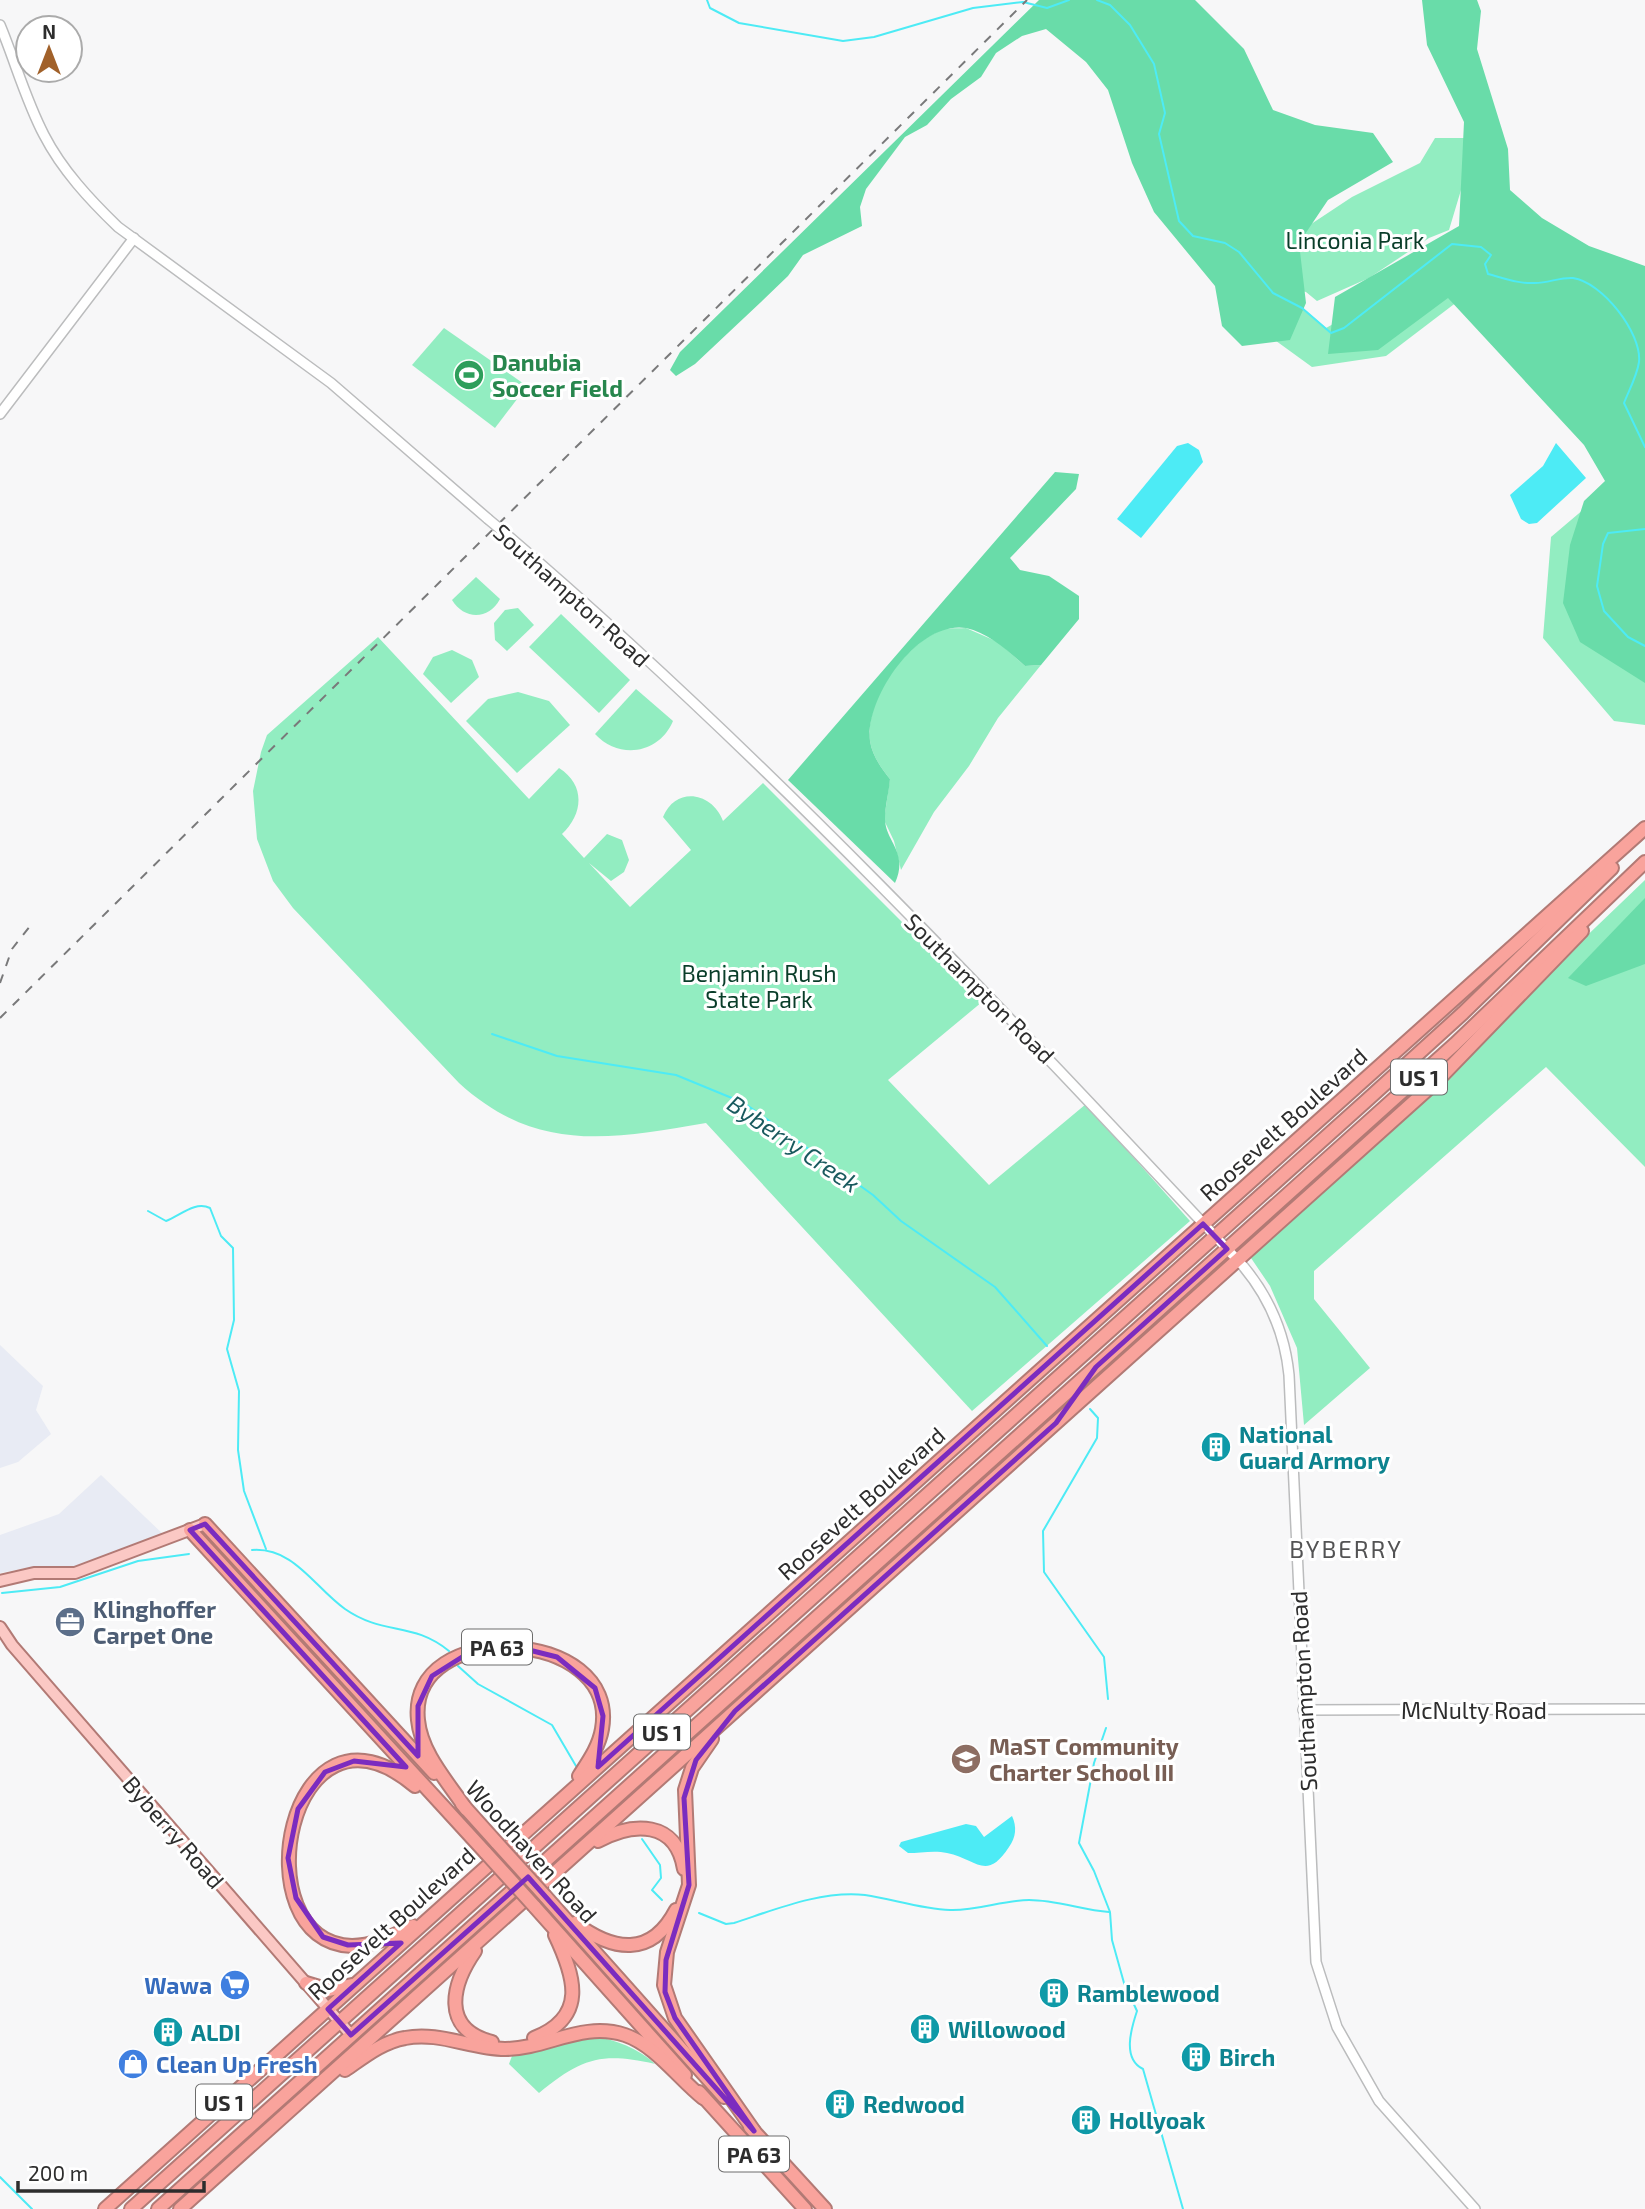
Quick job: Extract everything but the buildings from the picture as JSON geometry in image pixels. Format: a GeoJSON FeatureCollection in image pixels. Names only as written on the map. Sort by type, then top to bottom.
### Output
{"type":"FeatureCollection","features":[{"type":"Feature","properties":{"kind":"highway","name":"Roosevelt Boulevard"},"geometry":{"type":"LineString","coordinates":[[105,2209],[570,1789],[1645,828]]}},
{"type":"Feature","properties":{"kind":"highway","name":"Roosevelt Boulevard"},"geometry":{"type":"LineString","coordinates":[[132,2209],[1463,1013],[1645,834]]}},
{"type":"Feature","properties":{"kind":"highway","name":"US 1"},"geometry":{"type":"LineString","coordinates":[[158,2209],[1469,1031],[1645,862]]}},
{"type":"Feature","properties":{"kind":"highway","name":"US 1"},"geometry":{"type":"LineString","coordinates":[[180,2209],[1461,1057],[1557,960],[1606,901]]}},
{"type":"Feature","properties":{"kind":"highway"},"geometry":{"type":"LineString","coordinates":[[1012,1395],[1084,1354]]}},
{"type":"Feature","properties":{"kind":"highway"},"geometry":{"type":"LineString","coordinates":[[1056,1423],[1096,1367]]}},
{"type":"Feature","properties":{"kind":"highway","name":"Woodhaven Road"},"geometry":{"type":"LineString","coordinates":[[205,1524],[545,1896],[825,2209]]}},
{"type":"Feature","properties":{"kind":"highway","name":"Woodhaven Road"},"geometry":{"type":"LineString","coordinates":[[190,1530],[486,1853],[805,2209]]}},
{"type":"Feature","properties":{"kind":"highway","name":"PA 63"},"geometry":{"type":"LineString","coordinates":[[466,1809],[426,1749],[419,1726],[418,1706],[425,1686],[436,1671],[455,1659],[487,1648],[513,1646],[540,1650],[573,1667],[595,1688],[602,1704],[602,1729],[595,1750],[570,1789]]}},
{"type":"Feature","properties":{"kind":"highway"},"geometry":{"type":"LineString","coordinates":[[735,1711],[701,1754],[687,1783],[684,1805],[689,1885],[667,1952],[664,1985],[675,2018],[754,2131]]}},
{"type":"Feature","properties":{"kind":"highway"},"geometry":{"type":"LineString","coordinates":[[423,1921],[369,1944],[342,1945],[323,1937],[305,1917],[292,1888],[288,1869],[289,1837],[298,1809],[315,1781],[330,1768],[348,1762],[366,1761],[386,1766],[439,1803]]}},
{"type":"Feature","properties":{"kind":"highway"},"geometry":{"type":"LineString","coordinates":[[604,1808],[662,1776]]}},
{"type":"Feature","properties":{"kind":"highway"},"geometry":{"type":"LineString","coordinates":[[558,1911],[595,1936],[631,1945],[656,1937],[676,1912],[684,1884],[683,1862],[675,1845],[662,1833],[645,1828],[627,1829],[582,1850]]}},
{"type":"Feature","properties":{"kind":"highway"},"geometry":{"type":"LineString","coordinates":[[485,1937],[457,1983],[455,2001],[459,2018],[470,2032],[487,2041],[506,2043],[527,2040],[559,2023],[566,2015],[572,1998],[568,1963],[548,1922]]}},
{"type":"Feature","properties":{"kind":"highway"},"geometry":{"type":"LineString","coordinates":[[306,1983],[329,1990],[356,1984]]}},
{"type":"Feature","properties":{"kind":"highway","name":"PA 63"},"geometry":{"type":"LineString","coordinates":[[306,2095],[380,2047],[401,2039],[428,2036],[506,2049],[598,2030],[623,2034],[638,2041],[703,2098]]}},
{"type":"Feature","properties":{"kind":"main road"},"geometry":{"type":"LineString","coordinates":[[0,1581],[34,1573],[75,1573],[205,1524]]}},
{"type":"Feature","properties":{"kind":"main road","name":"Byberry Road"},"geometry":{"type":"LineString","coordinates":[[0,1627],[12,1645],[351,2035]]}},
{"type":"Feature","properties":{"kind":"street","name":"Southampton Road"},"geometry":{"type":"LineString","coordinates":[[0,25],[44,135],[82,190],[134,238],[331,383],[568,588],[775,783],[1024,1031],[1237,1260],[1267,1302],[1281,1333],[1288,1365],[1316,1962],[1337,2027],[1379,2101],[1475,2209]]}},
{"type":"Feature","properties":{"kind":"street"},"geometry":{"type":"LineString","coordinates":[[0,414],[134,238]]}},
{"type":"Feature","properties":{"kind":"street","name":"McNulty Road"},"geometry":{"type":"LineString","coordinates":[[1303,1710],[1645,1709]]}},
{"type":"Feature","properties":{"kind":"street"},"geometry":{"type":"LineString","coordinates":[[120,2196],[132,2209]]}},
{"type":"Feature","properties":{"kind":"highlighted area"},"geometry":{"type":"Polygon","coordinates":[[[1203,1224],[1227,1249],[1096,1367],[1056,1423],[735,1711],[696,1760],[684,1798],[689,1885],[666,1960],[665,1992],[675,2018],[754,2131],[528,1877],[351,2035],[328,2009],[401,1943],[348,1945],[323,1937],[296,1898],[288,1858],[298,1809],[325,1772],[354,1761],[406,1767],[190,1530],[205,1524],[418,1756],[418,1706],[432,1676],[470,1652],[513,1646],[557,1657],[595,1688],[603,1716],[598,1767],[1203,1224]]]}},
{"type":"Feature","properties":{"kind":"shaded area"},"geometry":{"type":"Polygon","coordinates":[[[0,1345],[43,1386],[36,1410],[51,1434],[18,1462],[0,1468],[0,1345]]]}},
{"type":"Feature","properties":{"kind":"shaded area"},"geometry":{"type":"Polygon","coordinates":[[[101,1475],[166,1537],[75,1568],[32,1567],[0,1573],[0,1535],[59,1514],[101,1475]]]}},
{"type":"Feature","properties":{"kind":"green space"},"geometry":{"type":"Polygon","coordinates":[[[1039,0],[1195,0],[1244,49],[1273,110],[1315,125],[1373,133],[1393,162],[1328,200],[1299,243],[1306,303],[1290,340],[1242,346],[1222,326],[1215,286],[1154,212],[1132,163],[1108,90],[1086,62],[1046,29],[1022,36],[996,53],[981,77],[951,99],[927,125],[905,137],[866,189],[860,207],[862,226],[803,255],[788,276],[761,302],[695,364],[676,376],[670,370],[680,352],[1039,0]]]}},
{"type":"Feature","properties":{"kind":"green space"},"geometry":{"type":"Polygon","coordinates":[[[1422,0],[1477,0],[1481,11],[1477,49],[1508,149],[1510,190],[1542,218],[1589,246],[1645,266],[1645,683],[1580,642],[1563,603],[1570,545],[1584,501],[1605,481],[1584,445],[1448,298],[1378,350],[1328,354],[1335,297],[1459,226],[1464,122],[1427,45],[1422,0]]]}},
{"type":"Feature","properties":{"kind":"green space","name":"Linconia Park"},"geometry":{"type":"Polygon","coordinates":[[[1435,138],[1467,138],[1461,190],[1449,230],[1429,238],[1369,278],[1317,301],[1306,292],[1282,286],[1281,244],[1352,197],[1420,163],[1435,138]]]}},
{"type":"Feature","properties":{"kind":"green space"},"geometry":{"type":"Polygon","coordinates":[[[1462,241],[1487,248],[1500,272],[1518,282],[1559,273],[1592,284],[1628,315],[1637,355],[1625,396],[1641,448],[1645,450],[1645,508],[1639,516],[1611,518],[1600,548],[1597,588],[1635,643],[1645,646],[1645,725],[1614,721],[1543,638],[1551,537],[1624,475],[1470,292],[1386,356],[1312,367],[1272,338],[1229,297],[1257,269],[1326,328],[1381,293],[1406,272],[1428,248],[1462,241]]]}},
{"type":"Feature","properties":{"kind":"green space","name":"Danubia Soccer Field"},"geometry":{"type":"Polygon","coordinates":[[[444,328],[527,386],[495,428],[412,365],[444,328]]]}},
{"type":"Feature","properties":{"kind":"green space"},"geometry":{"type":"Polygon","coordinates":[[[1055,472],[1079,474],[1076,489],[1010,558],[1020,570],[1049,576],[1079,596],[1079,619],[1041,665],[1025,666],[990,638],[974,630],[948,629],[930,636],[898,665],[876,704],[870,741],[877,761],[890,779],[885,819],[898,855],[899,872],[895,883],[788,780],[1055,472]]]}},
{"type":"Feature","properties":{"kind":"green space"},"geometry":{"type":"Polygon","coordinates":[[[476,577],[500,599],[490,611],[476,615],[463,611],[452,600],[476,577]]]}},
{"type":"Feature","properties":{"kind":"green space"},"geometry":{"type":"Polygon","coordinates":[[[518,608],[534,625],[507,651],[495,640],[494,623],[505,610],[518,608]]]}},
{"type":"Feature","properties":{"kind":"green space"},"geometry":{"type":"Polygon","coordinates":[[[561,614],[630,680],[599,713],[529,647],[561,614]]]}},
{"type":"Feature","properties":{"kind":"green space"},"geometry":{"type":"Polygon","coordinates":[[[966,628],[998,642],[1025,666],[1041,665],[998,718],[969,766],[934,812],[901,870],[894,841],[884,820],[890,779],[877,761],[870,741],[874,709],[889,677],[912,649],[942,630],[966,628]]]}},
{"type":"Feature","properties":{"kind":"green space","name":"Benjamin Rush State Park"},"geometry":{"type":"Polygon","coordinates":[[[378,637],[529,799],[559,768],[568,775],[574,783],[579,800],[574,818],[562,834],[584,858],[607,834],[622,840],[629,860],[624,872],[611,881],[589,863],[630,907],[691,850],[663,817],[676,800],[694,796],[703,799],[718,811],[723,821],[763,783],[982,1002],[888,1080],[989,1185],[1086,1104],[1190,1221],[972,1411],[706,1123],[638,1133],[576,1136],[546,1131],[517,1121],[488,1106],[459,1083],[293,908],[273,881],[257,839],[253,791],[267,735],[378,637]]]}},
{"type":"Feature","properties":{"kind":"green space"},"geometry":{"type":"Polygon","coordinates":[[[452,650],[472,660],[479,677],[451,703],[423,674],[433,657],[452,650]]]}},
{"type":"Feature","properties":{"kind":"green space"},"geometry":{"type":"Polygon","coordinates":[[[636,689],[673,721],[658,741],[648,746],[638,750],[615,748],[595,734],[636,689]]]}},
{"type":"Feature","properties":{"kind":"green space"},"geometry":{"type":"Polygon","coordinates":[[[518,692],[549,701],[570,725],[517,773],[466,721],[488,699],[518,692]]]}},
{"type":"Feature","properties":{"kind":"green space"},"geometry":{"type":"Polygon","coordinates":[[[1645,880],[1645,1167],[1546,1067],[1314,1271],[1314,1299],[1370,1368],[1304,1425],[1297,1348],[1270,1286],[1251,1258],[1645,880]]]}},
{"type":"Feature","properties":{"kind":"green space"},"geometry":{"type":"Polygon","coordinates":[[[1645,898],[1645,964],[1586,986],[1568,978],[1645,898]]]}},
{"type":"Feature","properties":{"kind":"green space"},"geometry":{"type":"Polygon","coordinates":[[[593,2036],[626,2045],[655,2064],[620,2059],[593,2061],[568,2072],[539,2093],[509,2064],[512,2056],[593,2036]]]}},
{"type":"Feature","properties":{"kind":"water"},"geometry":{"type":"Polygon","coordinates":[[[1188,443],[1199,450],[1203,462],[1141,538],[1117,519],[1177,446],[1188,443]]]}},
{"type":"Feature","properties":{"kind":"water"},"geometry":{"type":"Polygon","coordinates":[[[1556,443],[1586,478],[1537,523],[1529,524],[1521,519],[1510,495],[1543,466],[1556,443]]]}},
{"type":"Feature","properties":{"kind":"water"},"geometry":{"type":"Polygon","coordinates":[[[1012,1816],[1015,1828],[1011,1843],[1001,1858],[987,1866],[942,1852],[908,1853],[899,1846],[901,1842],[966,1824],[976,1826],[984,1837],[1012,1816]]]}},
{"type":"Feature","properties":{"kind":"waterway"},"geometry":{"type":"LineString","coordinates":[[707,0],[710,8],[739,23],[843,41],[874,37],[973,8],[1023,2],[1047,8],[1069,0]]}},
{"type":"Feature","properties":{"kind":"waterway"},"geometry":{"type":"LineString","coordinates":[[1097,0],[1110,5],[1130,25],[1154,64],[1165,113],[1159,134],[1179,221],[1193,236],[1225,243],[1239,252],[1273,293],[1302,308],[1331,333],[1344,328],[1452,244],[1481,247],[1491,255],[1485,264],[1488,274],[1529,283],[1568,278],[1584,282],[1596,289],[1618,311],[1634,337],[1639,362],[1624,403],[1645,447]]}},
{"type":"Feature","properties":{"kind":"waterway"},"geometry":{"type":"LineString","coordinates":[[1645,529],[1608,533],[1603,544],[1597,586],[1604,611],[1628,637],[1645,646]]}},
{"type":"Feature","properties":{"kind":"waterway","name":"Byberry Creek"},"geometry":{"type":"LineString","coordinates":[[492,1034],[557,1056],[676,1075],[744,1103],[873,1195],[901,1221],[995,1287],[1047,1346]]}},
{"type":"Feature","properties":{"kind":"waterway"},"geometry":{"type":"LineString","coordinates":[[148,1211],[166,1221],[193,1207],[210,1208],[221,1236],[233,1248],[234,1320],[227,1349],[239,1391],[238,1450],[244,1491],[266,1549]]}},
{"type":"Feature","properties":{"kind":"waterway","name":"Byberry Creek"},"geometry":{"type":"LineString","coordinates":[[1090,1409],[1098,1418],[1097,1438],[1043,1531],[1044,1572],[1104,1657],[1108,1699]]}},
{"type":"Feature","properties":{"kind":"waterway"},"geometry":{"type":"LineString","coordinates":[[252,1550],[267,1551],[292,1562],[334,1600],[359,1617],[423,1636],[449,1651]]}},
{"type":"Feature","properties":{"kind":"waterway"},"geometry":{"type":"LineString","coordinates":[[2,1593],[60,1587],[138,1561],[189,1554]]}},
{"type":"Feature","properties":{"kind":"waterway"},"geometry":{"type":"LineString","coordinates":[[458,1666],[478,1684],[552,1725],[576,1766]]}},
{"type":"Feature","properties":{"kind":"waterway","name":"Byberry Creek"},"geometry":{"type":"LineString","coordinates":[[1106,1728],[1094,1763],[1079,1843],[1094,1871],[1110,1912],[1112,1940],[1124,1983],[1137,2011],[1130,2051],[1136,2064],[1143,2069],[1183,2209]]}},
{"type":"Feature","properties":{"kind":"waterway"},"geometry":{"type":"LineString","coordinates":[[642,1839],[660,1865],[661,1878],[652,1890],[662,1900]]}},
{"type":"Feature","properties":{"kind":"waterway"},"geometry":{"type":"LineString","coordinates":[[699,1913],[726,1924],[734,1923],[798,1902],[849,1894],[950,1910],[1029,1900],[1109,1912]]}},
{"type":"Feature","properties":{"kind":"waterway"},"geometry":{"type":"LineString","coordinates":[[0,2177],[32,2209]]}},
{"type":"Feature","properties":{"kind":"railway"},"geometry":{"type":"LineString","coordinates":[[0,1018],[1027,0]]}},
{"type":"Feature","properties":{"kind":"railway"},"geometry":{"type":"LineString","coordinates":[[0,983],[12,949],[34,921]]}},
{"type":"Feature","properties":{"kind":"place","name":"Danubia Soccer Field"},"geometry":{"type":"Point","coordinates":[469,375]}},
{"type":"Feature","properties":{"kind":"place","name":"National Guard Armory"},"geometry":{"type":"Point","coordinates":[1216,1447]}},
{"type":"Feature","properties":{"kind":"place","name":"Klinghoffer Carpet One"},"geometry":{"type":"Point","coordinates":[70,1622]}},
{"type":"Feature","properties":{"kind":"place","name":"MaST Community Charter School III"},"geometry":{"type":"Point","coordinates":[966,1759]}},
{"type":"Feature","properties":{"kind":"place","name":"Wawa"},"geometry":{"type":"Point","coordinates":[235,1985]}},
{"type":"Feature","properties":{"kind":"place","name":"Ramblewood"},"geometry":{"type":"Point","coordinates":[1054,1993]}},
{"type":"Feature","properties":{"kind":"place","name":"Willowood"},"geometry":{"type":"Point","coordinates":[925,2029]}},
{"type":"Feature","properties":{"kind":"place","name":"ALDI"},"geometry":{"type":"Point","coordinates":[168,2032]}},
{"type":"Feature","properties":{"kind":"place","name":"Birch"},"geometry":{"type":"Point","coordinates":[1196,2057]}},
{"type":"Feature","properties":{"kind":"place","name":"Clean Up Fresh"},"geometry":{"type":"Point","coordinates":[133,2064]}},
{"type":"Feature","properties":{"kind":"place","name":"Redwood"},"geometry":{"type":"Point","coordinates":[840,2104]}},
{"type":"Feature","properties":{"kind":"place","name":"Hollyoak"},"geometry":{"type":"Point","coordinates":[1086,2120]}},
{"type":"Feature","properties":{"kind":"district","name":"BYBERRY"},"geometry":{"type":"Point","coordinates":[1346,1548]}}]}
